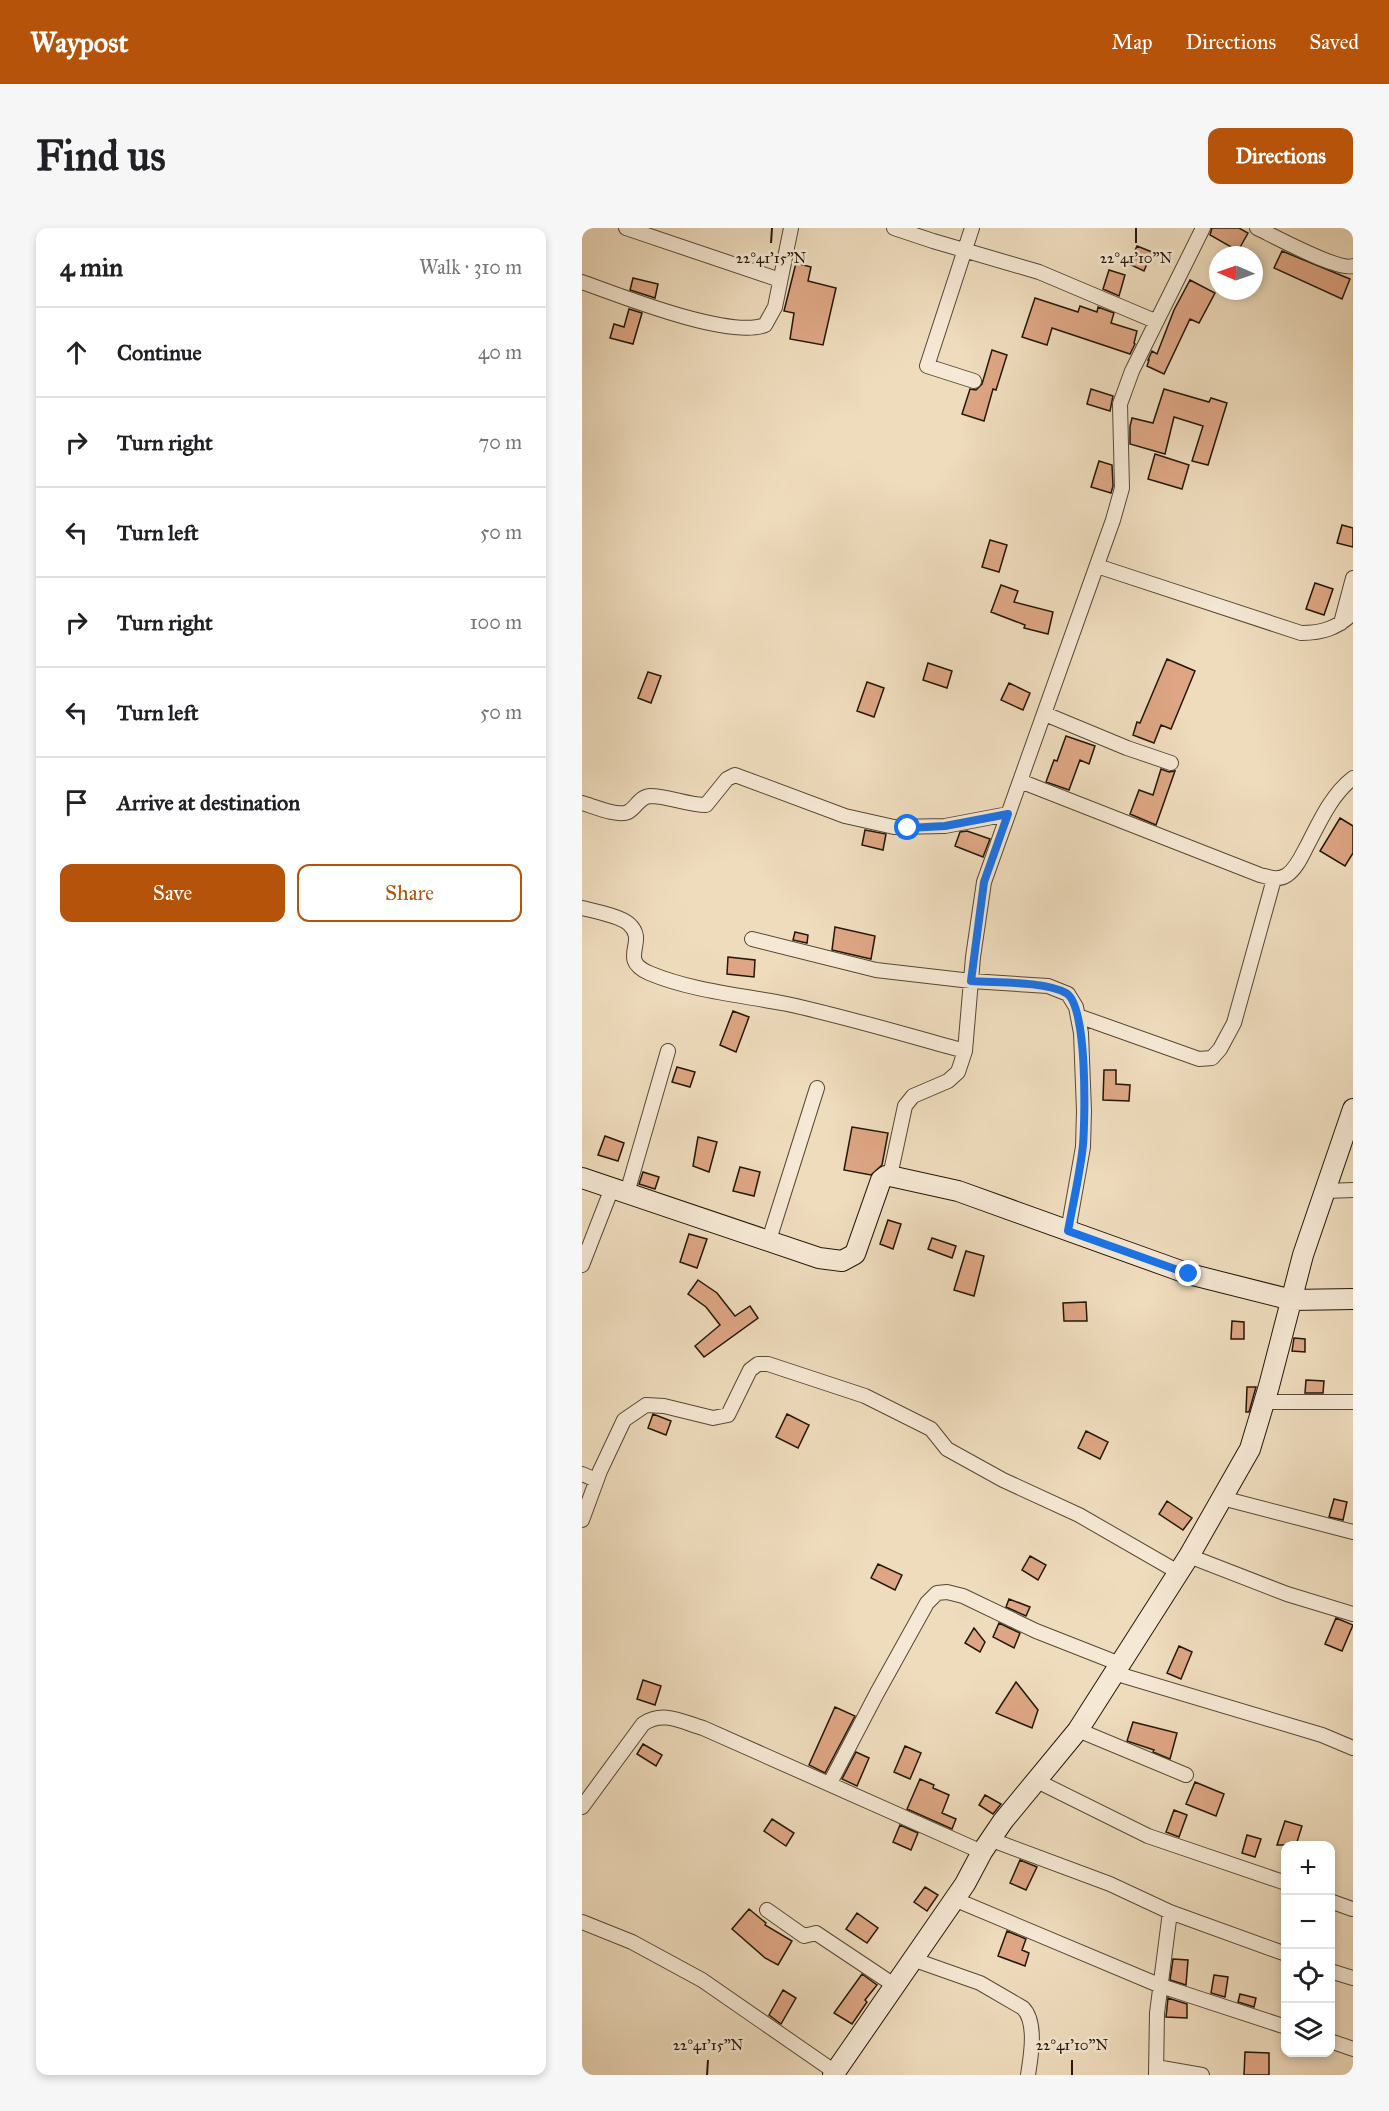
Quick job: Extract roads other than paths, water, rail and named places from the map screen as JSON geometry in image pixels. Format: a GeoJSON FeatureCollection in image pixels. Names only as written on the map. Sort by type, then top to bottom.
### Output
{"type":"FeatureCollection","features":[{"type":"Feature","properties":{"kind":"street"},"geometry":{"type":"LineString","coordinates":[[626,228],[780,280]]}},
{"type":"Feature","properties":{"kind":"street"},"geometry":{"type":"LineString","coordinates":[[582,282],[675,313],[727,327],[754,329],[765,326],[775,307],[791,228]]}},
{"type":"Feature","properties":{"kind":"street"},"geometry":{"type":"LineString","coordinates":[[894,228],[1039,272],[1155,321]]}},
{"type":"Feature","properties":{"kind":"street"},"geometry":{"type":"LineString","coordinates":[[972,228],[927,366],[974,381]]}},
{"type":"Feature","properties":{"kind":"street"},"geometry":{"type":"LineString","coordinates":[[890,1176],[904,1106],[921,1091],[953,1077],[958,1072],[965,1051],[971,981],[984,882],[1097,566],[1122,488],[1120,404],[1155,321],[1203,228]]}},
{"type":"Feature","properties":{"kind":"street"},"geometry":{"type":"LineString","coordinates":[[1257,228],[1341,267],[1353,266]]}},
{"type":"Feature","properties":{"kind":"street"},"geometry":{"type":"LineString","coordinates":[[1097,566],[1301,633],[1316,633],[1341,625],[1353,613]]}},
{"type":"Feature","properties":{"kind":"street"},"geometry":{"type":"LineString","coordinates":[[1341,625],[1353,578]]}},
{"type":"Feature","properties":{"kind":"street"},"geometry":{"type":"LineString","coordinates":[[1045,714],[1127,748],[1171,763]]}},
{"type":"Feature","properties":{"kind":"street"},"geometry":{"type":"LineString","coordinates":[[582,803],[618,813],[627,812],[642,799],[651,796],[694,805],[706,805],[727,779],[735,775],[845,816],[894,827],[945,826],[1008,814]]}},
{"type":"Feature","properties":{"kind":"street"},"geometry":{"type":"LineString","coordinates":[[1020,781],[1275,879],[1286,876],[1297,864],[1323,815],[1353,778]]}},
{"type":"Feature","properties":{"kind":"street"},"geometry":{"type":"LineString","coordinates":[[1078,1016],[1199,1059],[1212,1058],[1220,1050],[1234,1023],[1275,879]]}},
{"type":"Feature","properties":{"kind":"street"},"geometry":{"type":"LineString","coordinates":[[582,908],[628,922],[637,939],[633,960],[638,968],[652,974],[706,989],[789,1005],[965,1051]]}},
{"type":"Feature","properties":{"kind":"street"},"geometry":{"type":"LineString","coordinates":[[752,939],[876,970],[971,981],[1048,986],[1068,994],[1076,1007],[1081,1033],[1084,1111],[1083,1147],[1068,1231]]}},
{"type":"Feature","properties":{"kind":"street"},"geometry":{"type":"LineString","coordinates":[[582,1265],[620,1191],[668,1051]]}},
{"type":"Feature","properties":{"kind":"street"},"geometry":{"type":"LineString","coordinates":[[769,1240],[817,1088]]}},
{"type":"Feature","properties":{"kind":"street"},"geometry":{"type":"LineString","coordinates":[[582,1922],[632,1942],[702,1980],[834,2073],[965,1884],[1003,1821],[1078,1730],[1189,1556],[1250,1449],[1276,1362],[1303,1256],[1353,1109]]}},
{"type":"Feature","properties":{"kind":"street"},"geometry":{"type":"LineString","coordinates":[[582,1178],[819,1258],[842,1261],[855,1254],[882,1180],[890,1176],[958,1191],[1189,1274],[1292,1300],[1353,1299]]}},
{"type":"Feature","properties":{"kind":"street"},"geometry":{"type":"LineString","coordinates":[[1326,1191],[1353,1190]]}},
{"type":"Feature","properties":{"kind":"street"},"geometry":{"type":"LineString","coordinates":[[582,1520],[596,1480],[624,1420],[646,1405],[664,1406],[713,1418],[728,1416],[750,1370],[758,1364],[768,1365],[865,1396],[902,1414],[931,1429],[948,1449],[1003,1480],[1079,1515],[1178,1572]]}},
{"type":"Feature","properties":{"kind":"street"},"geometry":{"type":"LineString","coordinates":[[1267,1394],[1353,1402]]}},
{"type":"Feature","properties":{"kind":"street"},"geometry":{"type":"LineString","coordinates":[[582,1474],[596,1480]]}},
{"type":"Feature","properties":{"kind":"street"},"geometry":{"type":"LineString","coordinates":[[1222,1498],[1353,1532]]}},
{"type":"Feature","properties":{"kind":"street"},"geometry":{"type":"LineString","coordinates":[[1189,1556],[1287,1594],[1353,1614]]}},
{"type":"Feature","properties":{"kind":"street"},"geometry":{"type":"LineString","coordinates":[[830,1783],[927,1603],[938,1593],[947,1592],[963,1596],[1117,1668],[1322,1735],[1353,1748]]}},
{"type":"Feature","properties":{"kind":"street"},"geometry":{"type":"LineString","coordinates":[[582,1808],[643,1724],[657,1717],[703,1728],[830,1783],[987,1846],[1110,1884],[1170,1912],[1281,1952]]}},
{"type":"Feature","properties":{"kind":"street"},"geometry":{"type":"LineString","coordinates":[[1078,1730],[1186,1775]]}},
{"type":"Feature","properties":{"kind":"street"},"geometry":{"type":"LineString","coordinates":[[1037,1781],[1148,1836],[1281,1881]]}},
{"type":"Feature","properties":{"kind":"street"},"geometry":{"type":"LineString","coordinates":[[954,1899],[1161,1986],[1281,2024]]}},
{"type":"Feature","properties":{"kind":"street"},"geometry":{"type":"LineString","coordinates":[[1335,1903],[1352,1910]]}},
{"type":"Feature","properties":{"kind":"street"},"geometry":{"type":"LineString","coordinates":[[767,1911],[804,1936],[816,1933],[894,1985]]}},
{"type":"Feature","properties":{"kind":"street"},"geometry":{"type":"LineString","coordinates":[[1170,1912],[1157,2013],[1156,2071],[1202,2075]]}},
{"type":"Feature","properties":{"kind":"street"},"geometry":{"type":"LineString","coordinates":[[912,1959],[980,1983],[1023,2008],[1028,2014],[1031,2028],[1028,2075]]}},
{"type":"Feature","properties":{"kind":"street"},"geometry":{"type":"LineString","coordinates":[[1335,1973],[1353,1978]]}},
{"type":"Feature","properties":{"kind":"street"},"geometry":{"type":"LineString","coordinates":[[1335,2043],[1353,2049]]}}]}
